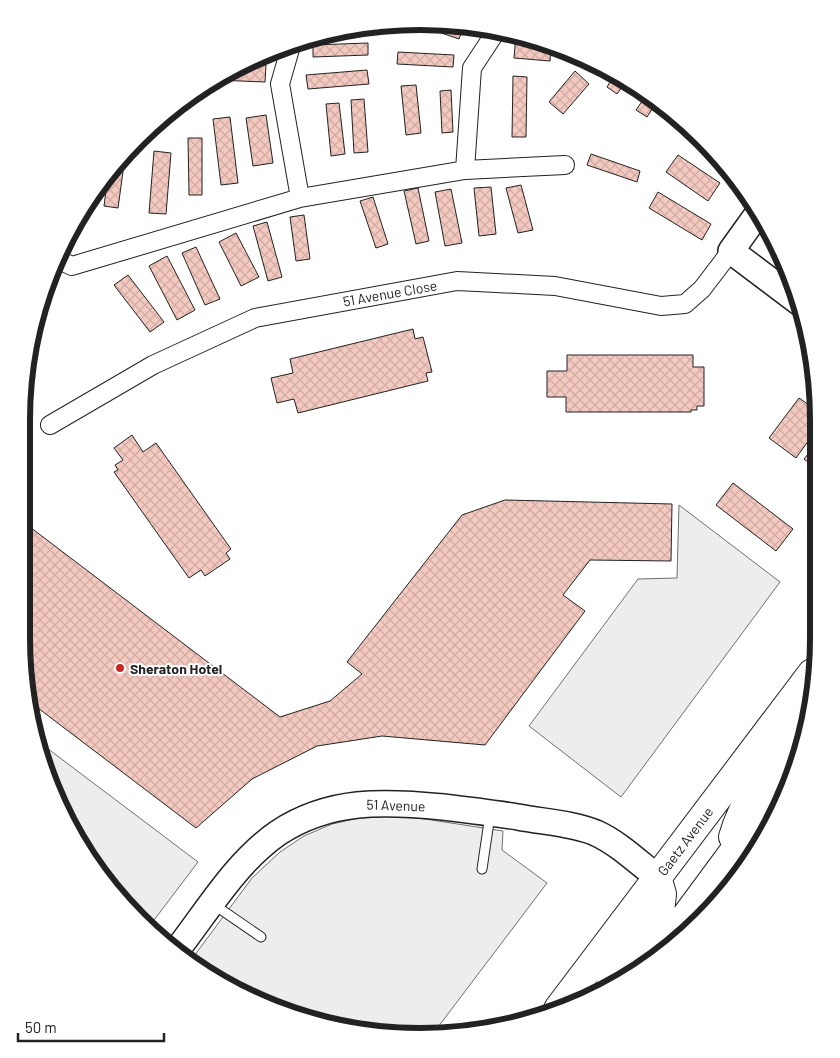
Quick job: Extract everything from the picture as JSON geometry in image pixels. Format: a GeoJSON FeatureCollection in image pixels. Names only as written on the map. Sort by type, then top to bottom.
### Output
{"type":"FeatureCollection","features":[{"type":"Feature","properties":{"kind":"main road","name":"Gaetz Avenue"},"geometry":{"type":"LineString","coordinates":[[565,999],[808,680]]}},
{"type":"Feature","properties":{"kind":"main road"},"geometry":{"type":"LineString","coordinates":[[739,860],[732,840],[746,801],[800,726]]}},
{"type":"Feature","properties":{"kind":"main road"},"geometry":{"type":"LineString","coordinates":[[689,921],[739,860],[771,808]]}},
{"type":"Feature","properties":{"kind":"main road"},"geometry":{"type":"LineString","coordinates":[[619,974],[660,913],[662,894],[657,877]]}},
{"type":"Feature","properties":{"kind":"street"},"geometry":{"type":"LineString","coordinates":[[465,170],[472,68],[493,36]]}},
{"type":"Feature","properties":{"kind":"street"},"geometry":{"type":"LineString","coordinates":[[289,53],[280,84],[300,198]]}},
{"type":"Feature","properties":{"kind":"street"},"geometry":{"type":"LineString","coordinates":[[64,262],[72,266],[300,198],[465,170],[565,164]]}},
{"type":"Feature","properties":{"kind":"street"},"geometry":{"type":"LineString","coordinates":[[754,219],[731,251],[789,295]]}},
{"type":"Feature","properties":{"kind":"street","name":"51 Avenue Close"},"geometry":{"type":"LineString","coordinates":[[50,425],[153,365],[255,318],[458,282],[555,286],[662,306],[684,304],[702,288],[731,251]]}},
{"type":"Feature","properties":{"kind":"street","name":"51 Avenue"},"geometry":{"type":"LineString","coordinates":[[181,946],[247,859],[260,846],[279,833],[314,815],[356,804],[397,802],[491,813],[580,828],[609,840],[657,877]]}},
{"type":"Feature","properties":{"kind":"lane"},"geometry":{"type":"LineString","coordinates":[[482,869],[491,813]]}},
{"type":"Feature","properties":{"kind":"lane"},"geometry":{"type":"LineString","coordinates":[[213,903],[262,937]]}},
{"type":"Feature","properties":{"kind":"shaded area"},"geometry":{"type":"Polygon","coordinates":[[[679,505],[780,582],[621,797],[529,726],[638,579],[677,578],[679,505]]]}},
{"type":"Feature","properties":{"kind":"shaded area"},"geometry":{"type":"Polygon","coordinates":[[[46,747],[198,862],[153,922],[111,875],[82,833],[60,787],[46,747]]]}},
{"type":"Feature","properties":{"kind":"shaded area"},"geometry":{"type":"Polygon","coordinates":[[[391,816],[425,819],[503,831],[502,850],[547,883],[438,1027],[369,1025],[319,1015],[248,988],[225,976],[194,956],[252,878],[280,852],[304,836],[332,824],[358,818],[391,816]]]}},
{"type":"Feature","properties":{"kind":"building"},"geometry":{"type":"Polygon","coordinates":[[[434,31],[461,32],[459,39],[434,31]]]}},
{"type":"Feature","properties":{"kind":"building"},"geometry":{"type":"Polygon","coordinates":[[[515,42],[550,53],[550,61],[514,58],[515,42]]]}},
{"type":"Feature","properties":{"kind":"building"},"geometry":{"type":"Polygon","coordinates":[[[368,43],[368,55],[313,57],[313,45],[368,43]]]}},
{"type":"Feature","properties":{"kind":"building"},"geometry":{"type":"Polygon","coordinates":[[[398,52],[454,55],[453,67],[397,64],[398,52]]]}},
{"type":"Feature","properties":{"kind":"building"},"geometry":{"type":"Polygon","coordinates":[[[260,65],[266,65],[265,82],[228,81],[260,65]]]}},
{"type":"Feature","properties":{"kind":"building"},"geometry":{"type":"Polygon","coordinates":[[[367,70],[369,84],[308,89],[306,75],[367,70]]]}},
{"type":"Feature","properties":{"kind":"building"},"geometry":{"type":"Polygon","coordinates":[[[575,71],[589,84],[563,114],[549,102],[575,71]]]}},
{"type":"Feature","properties":{"kind":"building"},"geometry":{"type":"Polygon","coordinates":[[[513,76],[527,77],[526,137],[512,137],[513,76]]]}},
{"type":"Feature","properties":{"kind":"building"},"geometry":{"type":"Polygon","coordinates":[[[611,80],[622,87],[617,94],[607,87],[611,80]]]}},
{"type":"Feature","properties":{"kind":"building"},"geometry":{"type":"Polygon","coordinates":[[[416,85],[421,133],[406,135],[401,86],[416,85]]]}},
{"type":"Feature","properties":{"kind":"building"},"geometry":{"type":"Polygon","coordinates":[[[451,90],[453,132],[442,133],[440,91],[451,90]]]}},
{"type":"Feature","properties":{"kind":"building"},"geometry":{"type":"Polygon","coordinates":[[[364,99],[368,152],[354,153],[351,100],[364,99]]]}},
{"type":"Feature","properties":{"kind":"building"},"geometry":{"type":"Polygon","coordinates":[[[643,100],[653,108],[647,117],[636,110],[643,100]]]}},
{"type":"Feature","properties":{"kind":"building"},"geometry":{"type":"Polygon","coordinates":[[[339,103],[345,154],[331,156],[326,104],[339,103]]]}},
{"type":"Feature","properties":{"kind":"building"},"geometry":{"type":"Polygon","coordinates":[[[266,115],[273,163],[253,166],[246,118],[266,115]]]}},
{"type":"Feature","properties":{"kind":"building"},"geometry":{"type":"Polygon","coordinates":[[[230,117],[238,183],[221,185],[213,119],[230,117]]]}},
{"type":"Feature","properties":{"kind":"building"},"geometry":{"type":"Polygon","coordinates":[[[188,138],[202,138],[202,195],[189,195],[188,138]]]}},
{"type":"Feature","properties":{"kind":"building"},"geometry":{"type":"Polygon","coordinates":[[[154,151],[171,153],[166,214],[149,213],[154,151]]]}},
{"type":"Feature","properties":{"kind":"building"},"geometry":{"type":"Polygon","coordinates":[[[591,154],[640,171],[637,182],[587,165],[591,154]]]}},
{"type":"Feature","properties":{"kind":"building"},"geometry":{"type":"Polygon","coordinates":[[[678,155],[720,183],[708,201],[666,172],[678,155]]]}},
{"type":"Feature","properties":{"kind":"building"},"geometry":{"type":"Polygon","coordinates":[[[124,167],[118,208],[104,206],[106,190],[124,167]]]}},
{"type":"Feature","properties":{"kind":"building"},"geometry":{"type":"Polygon","coordinates":[[[521,185],[533,230],[518,233],[506,188],[521,185]]]}},
{"type":"Feature","properties":{"kind":"building"},"geometry":{"type":"Polygon","coordinates":[[[491,187],[496,234],[479,236],[474,188],[491,187]]]}},
{"type":"Feature","properties":{"kind":"building"},"geometry":{"type":"Polygon","coordinates":[[[418,188],[429,241],[416,244],[404,191],[418,188]]]}},
{"type":"Feature","properties":{"kind":"building"},"geometry":{"type":"Polygon","coordinates":[[[451,189],[462,243],[445,246],[435,192],[451,189]]]}},
{"type":"Feature","properties":{"kind":"building"},"geometry":{"type":"Polygon","coordinates":[[[658,192],[711,224],[702,240],[649,208],[658,192]]]}},
{"type":"Feature","properties":{"kind":"building"},"geometry":{"type":"Polygon","coordinates":[[[373,197],[388,244],[376,248],[360,201],[373,197]]]}},
{"type":"Feature","properties":{"kind":"building"},"geometry":{"type":"Polygon","coordinates":[[[304,215],[310,259],[296,261],[290,217],[304,215]]]}},
{"type":"Feature","properties":{"kind":"building"},"geometry":{"type":"Polygon","coordinates":[[[267,222],[282,277],[268,281],[253,226],[267,222]]]}},
{"type":"Feature","properties":{"kind":"building"},"geometry":{"type":"Polygon","coordinates":[[[236,233],[259,277],[241,286],[219,242],[236,233]]]}},
{"type":"Feature","properties":{"kind":"building"},"geometry":{"type":"Polygon","coordinates":[[[196,247],[220,299],[205,305],[182,253],[196,247]]]}},
{"type":"Feature","properties":{"kind":"building"},"geometry":{"type":"Polygon","coordinates":[[[167,256],[195,310],[177,320],[149,266],[167,256]]]}},
{"type":"Feature","properties":{"kind":"building"},"geometry":{"type":"Polygon","coordinates":[[[128,275],[164,322],[150,332],[114,285],[128,275]]]}},
{"type":"Feature","properties":{"kind":"building"},"geometry":{"type":"Polygon","coordinates":[[[413,329],[415,339],[423,337],[432,372],[426,373],[428,381],[298,413],[294,399],[277,403],[271,378],[293,373],[290,359],[413,329]]]}},
{"type":"Feature","properties":{"kind":"building"},"geometry":{"type":"Polygon","coordinates":[[[567,355],[693,355],[693,367],[704,367],[704,406],[697,406],[697,410],[691,410],[691,412],[566,412],[566,397],[547,397],[547,371],[567,371],[567,355]]]}},
{"type":"Feature","properties":{"kind":"building"},"geometry":{"type":"Polygon","coordinates":[[[799,398],[809,405],[810,439],[796,458],[769,438],[799,398]]]}},
{"type":"Feature","properties":{"kind":"building"},"geometry":{"type":"Polygon","coordinates":[[[132,435],[143,452],[156,443],[231,549],[226,553],[230,559],[205,576],[201,570],[189,578],[114,472],[118,470],[115,465],[123,460],[114,448],[132,435]]]}},
{"type":"Feature","properties":{"kind":"building"},"geometry":{"type":"Polygon","coordinates":[[[810,452],[810,464],[804,459],[810,452]]]}},
{"type":"Feature","properties":{"kind":"building"},"geometry":{"type":"Polygon","coordinates":[[[733,483],[793,529],[776,551],[716,505],[733,483]]]}},
{"type":"Feature","properties":{"kind":"building","name":"Sheraton Hotel"},"geometry":{"type":"Polygon","coordinates":[[[505,500],[672,504],[671,561],[590,560],[563,595],[585,611],[485,745],[382,736],[317,746],[252,779],[196,828],[36,706],[30,638],[30,527],[280,717],[330,701],[362,674],[347,662],[462,515],[505,500]]]}},
{"type":"Feature","properties":{"kind":"place","name":"Sheraton Hotel"},"geometry":{"type":"Point","coordinates":[120,668]}}]}
